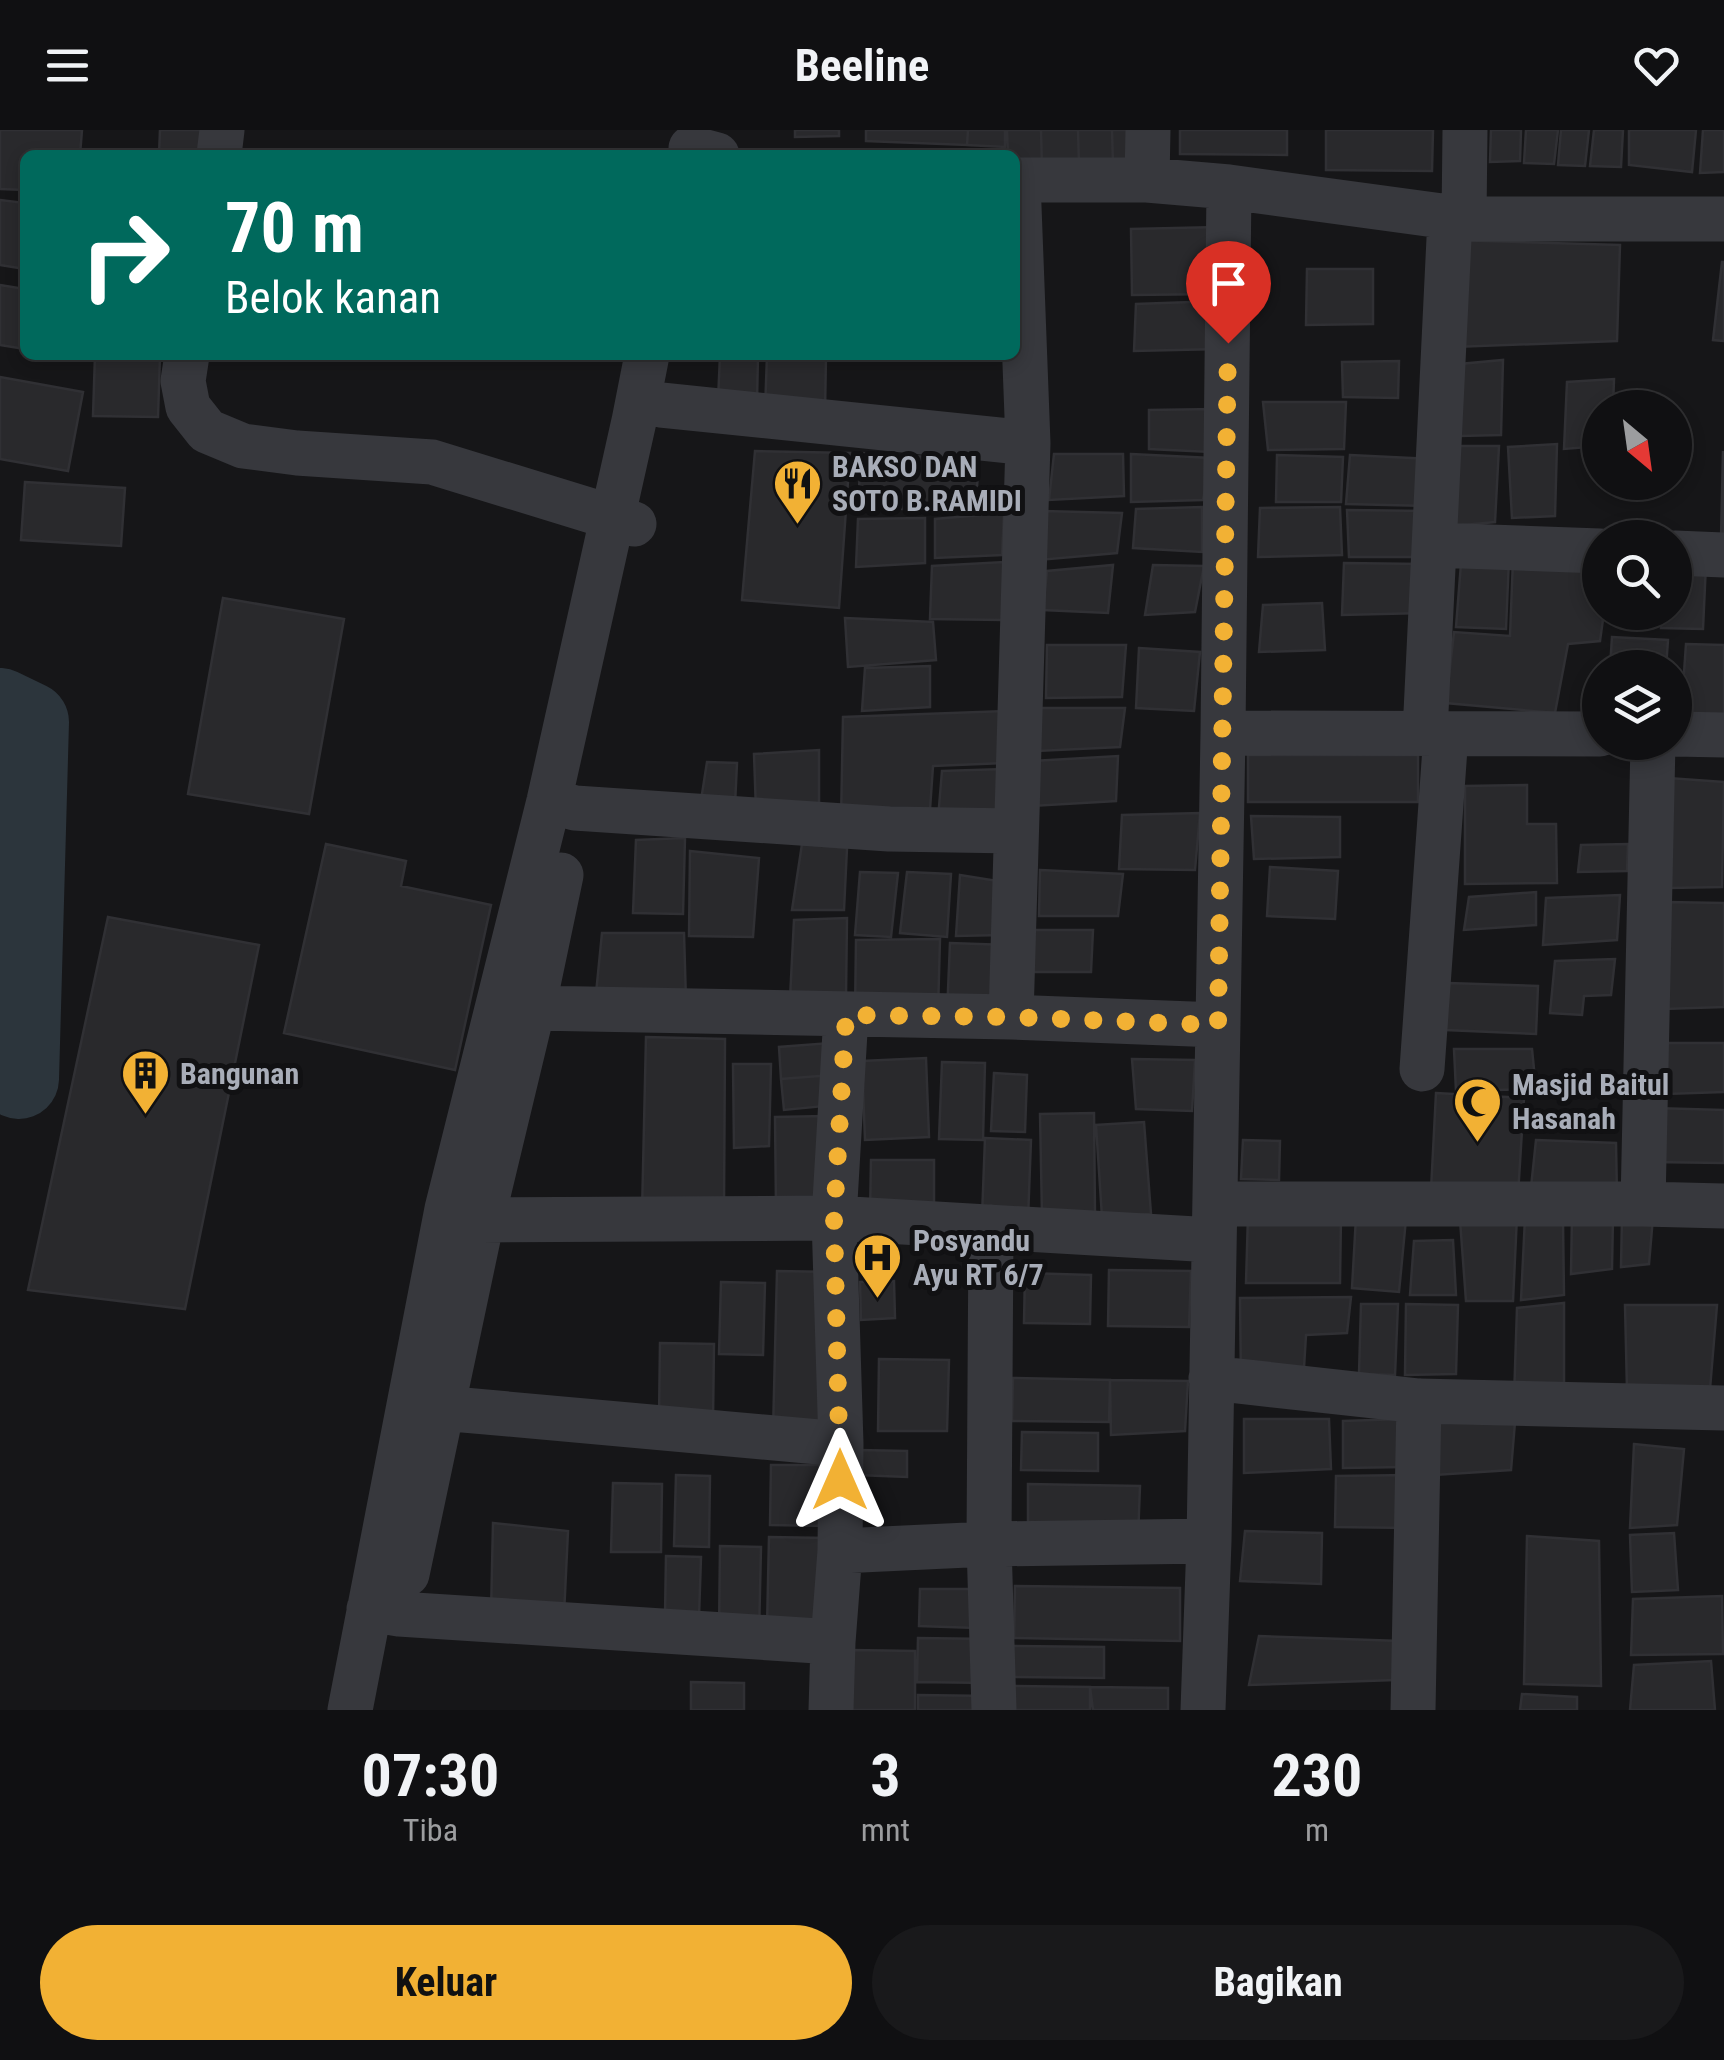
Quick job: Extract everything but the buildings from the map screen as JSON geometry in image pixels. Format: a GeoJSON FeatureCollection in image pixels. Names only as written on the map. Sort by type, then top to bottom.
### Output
{"type":"FeatureCollection","features":[{"type":"Feature","properties":{"kind":"street"},"geometry":{"type":"LineString","coordinates":[[1147,180],[1148,130]]}},
{"type":"Feature","properties":{"kind":"street"},"geometry":{"type":"LineString","coordinates":[[1422,1070],[1436,734],[1434,545],[1466,130]]}},
{"type":"Feature","properties":{"kind":"street"},"geometry":{"type":"LineString","coordinates":[[1020,180],[1147,180],[1230,187],[1457,219],[1724,220]]}},
{"type":"Feature","properties":{"kind":"street"},"geometry":{"type":"LineString","coordinates":[[1203,1710],[1209,1541],[1230,187]]}},
{"type":"Feature","properties":{"kind":"street"},"geometry":{"type":"LineString","coordinates":[[1011,1017],[1028,443],[1020,252]]}},
{"type":"Feature","properties":{"kind":"street"},"geometry":{"type":"LineString","coordinates":[[187,360],[183,382],[188,407],[208,431],[244,446],[297,454],[432,462],[622,521]]}},
{"type":"Feature","properties":{"kind":"street"},"geometry":{"type":"LineString","coordinates":[[378,1710],[384,1611],[465,1214],[562,804],[622,521],[646,360]]}},
{"type":"Feature","properties":{"kind":"street"},"geometry":{"type":"LineString","coordinates":[[622,521],[661,406],[671,360]]}},
{"type":"Feature","properties":{"kind":"street"},"geometry":{"type":"LineString","coordinates":[[661,406],[1028,443]]}},
{"type":"Feature","properties":{"kind":"street"},"geometry":{"type":"LineString","coordinates":[[1434,545],[1582,549]]}},
{"type":"Feature","properties":{"kind":"street"},"geometry":{"type":"LineString","coordinates":[[1692,554],[1724,555]]}},
{"type":"Feature","properties":{"kind":"street"},"geometry":{"type":"LineString","coordinates":[[1223,732],[1582,734]]}},
{"type":"Feature","properties":{"kind":"street"},"geometry":{"type":"LineString","coordinates":[[1692,734],[1724,735]]}},
{"type":"Feature","properties":{"kind":"street"},"geometry":{"type":"LineString","coordinates":[[1642,1204],[1653,760]]}},
{"type":"Feature","properties":{"kind":"street"},"geometry":{"type":"LineString","coordinates":[[562,804],[889,829],[1015,831]]}},
{"type":"Feature","properties":{"kind":"street"},"geometry":{"type":"LineString","coordinates":[[350,1710],[384,1611],[441,1408],[465,1214],[533,1008],[562,804]]}},
{"type":"Feature","properties":{"kind":"street"},"geometry":{"type":"LineString","coordinates":[[533,1008],[1218,1025]]}},
{"type":"Feature","properties":{"kind":"street"},"geometry":{"type":"LineString","coordinates":[[831,1710],[841,1444],[834,1218],[846,1015]]}},
{"type":"Feature","properties":{"kind":"street"},"geometry":{"type":"LineString","coordinates":[[465,1214],[834,1218],[991,1227],[1642,1204],[1724,1206]]}},
{"type":"Feature","properties":{"kind":"street"},"geometry":{"type":"LineString","coordinates":[[991,1227],[989,1544],[994,1710]]}},
{"type":"Feature","properties":{"kind":"street"},"geometry":{"type":"LineString","coordinates":[[1211,1378],[1420,1401],[1724,1408]]}},
{"type":"Feature","properties":{"kind":"street"},"geometry":{"type":"LineString","coordinates":[[1413,1710],[1420,1401]]}},
{"type":"Feature","properties":{"kind":"street"},"geometry":{"type":"LineString","coordinates":[[441,1408],[841,1444]]}},
{"type":"Feature","properties":{"kind":"street"},"geometry":{"type":"LineString","coordinates":[[840,1550],[1209,1541]]}},
{"type":"Feature","properties":{"kind":"street"},"geometry":{"type":"LineString","coordinates":[[384,1611],[833,1642]]}},
{"type":"Feature","properties":{"kind":"waterway"},"geometry":{"type":"LineString","coordinates":[[0,708],[29,722],[19,1079]]}},
{"type":"Feature","properties":{"kind":"place","name":"BAKSO DAN SOTO B.RAMIDI"},"geometry":{"type":"Point","coordinates":[797,526]}},
{"type":"Feature","properties":{"kind":"place","name":"Bangunan"},"geometry":{"type":"Point","coordinates":[145,1116]}},
{"type":"Feature","properties":{"kind":"place","name":"Masjid Baitul Hasanah"},"geometry":{"type":"Point","coordinates":[1477,1144]}},
{"type":"Feature","properties":{"kind":"place","name":"Posyandu Ayu RT 6/7"},"geometry":{"type":"Point","coordinates":[878,1300]}},
{"type":"Feature","properties":{"kind":"route"},"geometry":{"type":"LineString","coordinates":[[840,1480],[834,1218],[846,1015],[1218,1025],[1228,343]]}}]}
